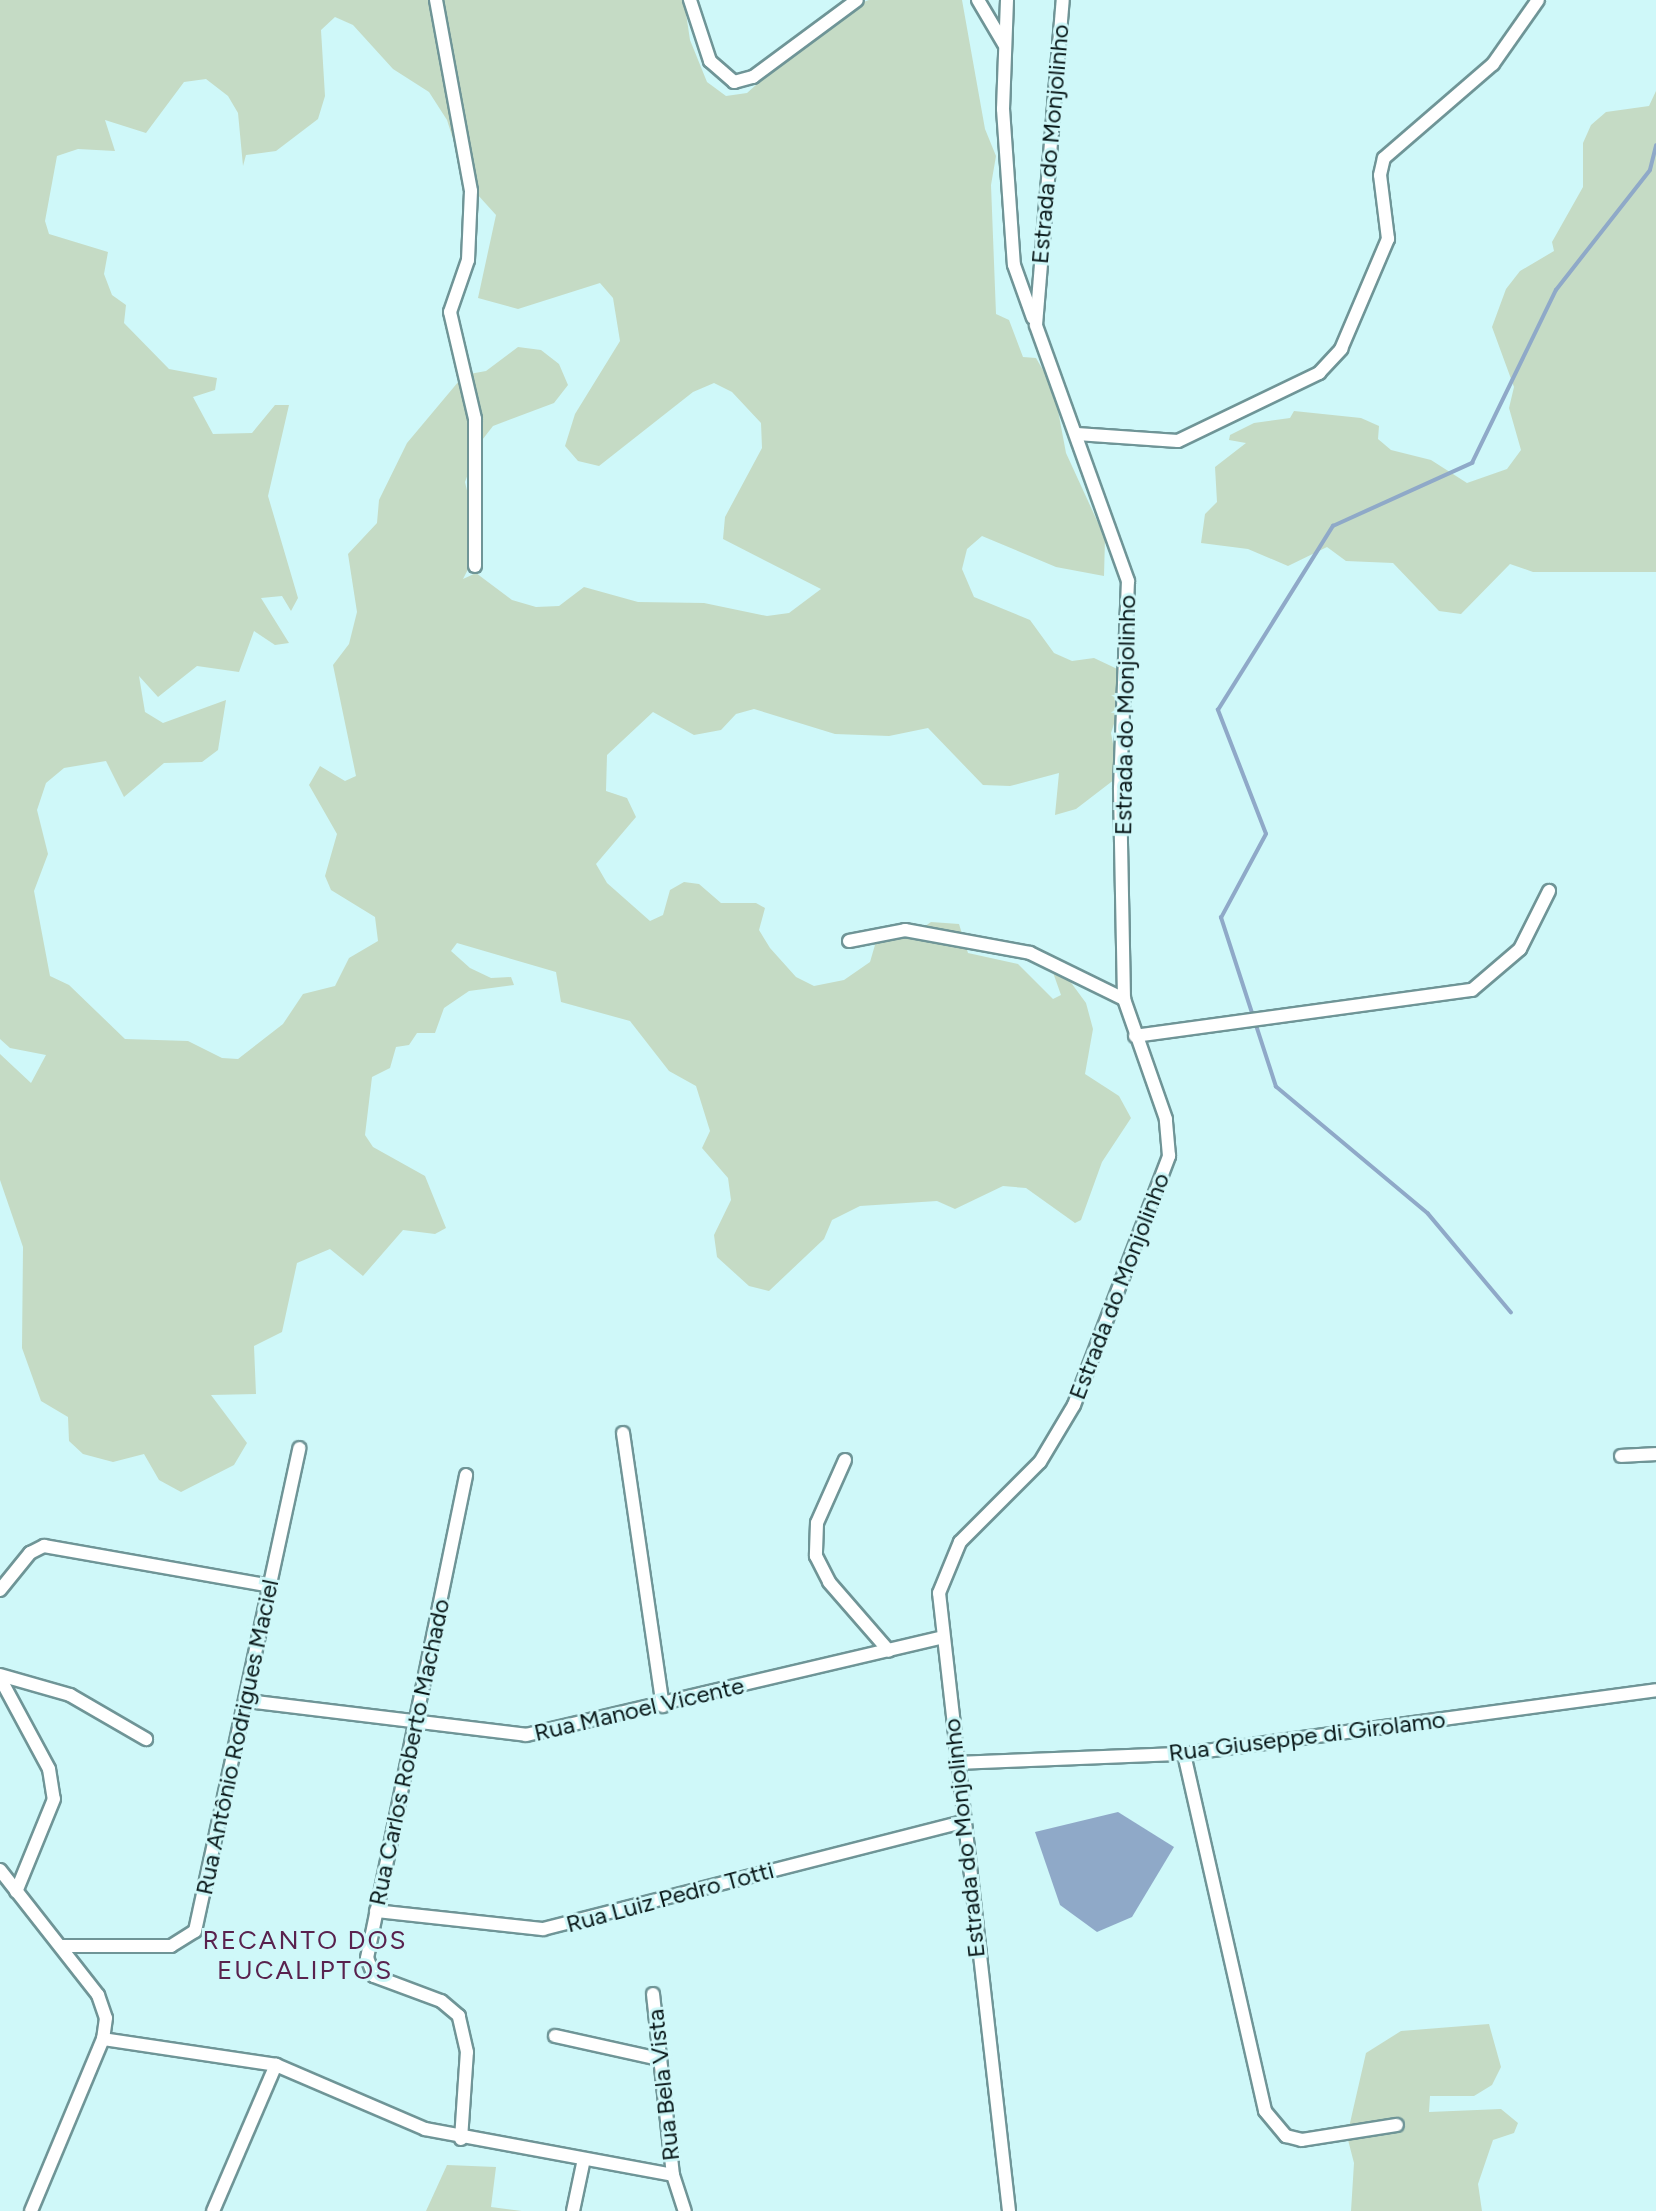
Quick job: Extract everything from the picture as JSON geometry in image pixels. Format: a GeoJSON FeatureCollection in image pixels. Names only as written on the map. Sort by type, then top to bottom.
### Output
{"type":"FeatureCollection","features":[{"type":"Feature","properties":{"kind":"street"},"geometry":{"type":"LineString","coordinates":[[436,0],[471,191],[468,260],[450,312],[475,419],[475,566]]}},
{"type":"Feature","properties":{"kind":"street"},"geometry":{"type":"LineString","coordinates":[[690,0],[710,61],[734,82],[753,77],[857,0]]}},
{"type":"Feature","properties":{"kind":"street"},"geometry":{"type":"LineString","coordinates":[[978,0],[1004,44]]}},
{"type":"Feature","properties":{"kind":"street"},"geometry":{"type":"LineString","coordinates":[[1007,0],[1004,44],[1014,265],[1036,325]]}},
{"type":"Feature","properties":{"kind":"street","name":"Estrada do Monjolinho"},"geometry":{"type":"LineString","coordinates":[[1009,2211],[960,1823],[939,1593],[950,1556],[1040,1462],[1074,1405],[1169,1156],[1166,1119],[1124,999],[1120,788],[1128,581],[1036,325],[1063,0]]}},
{"type":"Feature","properties":{"kind":"street"},"geometry":{"type":"LineString","coordinates":[[1077,434],[1178,441],[1319,373],[1341,349],[1388,239],[1380,175],[1384,158],[1493,64],[1538,0]]}},
{"type":"Feature","properties":{"kind":"street"},"geometry":{"type":"LineString","coordinates":[[1135,1036],[1472,990],[1520,949],[1549,891]]}},
{"type":"Feature","properties":{"kind":"street"},"geometry":{"type":"LineString","coordinates":[[849,941],[905,930],[1030,953],[1124,999]]}},
{"type":"Feature","properties":{"kind":"street"},"geometry":{"type":"LineString","coordinates":[[623,1433],[663,1706]]}},
{"type":"Feature","properties":{"kind":"street","name":"Rua Antônio Rodrigues Maciel"},"geometry":{"type":"LineString","coordinates":[[62,1945],[170,1945],[190,1940],[247,1701],[299,1448]]}},
{"type":"Feature","properties":{"kind":"street"},"geometry":{"type":"LineString","coordinates":[[1621,1457],[1656,1454]]}},
{"type":"Feature","properties":{"kind":"street"},"geometry":{"type":"LineString","coordinates":[[845,1460],[817,1522],[816,1556],[829,1582],[888,1651]]}},
{"type":"Feature","properties":{"kind":"street","name":"Rua Carlos Roberto Machado"},"geometry":{"type":"LineString","coordinates":[[461,2139],[464,2028],[452,2006],[374,1976],[367,1958],[466,1475]]}},
{"type":"Feature","properties":{"kind":"street"},"geometry":{"type":"LineString","coordinates":[[0,1590],[30,1553],[44,1546],[270,1586]]}},
{"type":"Feature","properties":{"kind":"street","name":"Rua Manoel Vicente"},"geometry":{"type":"LineString","coordinates":[[247,1701],[526,1735],[663,1706],[943,1637]]}},
{"type":"Feature","properties":{"kind":"street"},"geometry":{"type":"LineString","coordinates":[[0,1677],[69,1695],[146,1739]]}},
{"type":"Feature","properties":{"kind":"street"},"geometry":{"type":"LineString","coordinates":[[0,1677],[49,1769],[54,1799],[16,1892]]}},
{"type":"Feature","properties":{"kind":"street","name":"Rua Giuseppe di Girolamo"},"geometry":{"type":"LineString","coordinates":[[956,1763],[1184,1754],[1656,1690]]}},
{"type":"Feature","properties":{"kind":"street"},"geometry":{"type":"LineString","coordinates":[[1184,1754],[1265,2111],[1286,2136],[1302,2140],[1397,2125]]}},
{"type":"Feature","properties":{"kind":"street","name":"Rua Luiz Pedro Totti"},"geometry":{"type":"LineString","coordinates":[[376,1911],[543,1929],[960,1823]]}},
{"type":"Feature","properties":{"kind":"street"},"geometry":{"type":"LineString","coordinates":[[0,1870],[62,1945],[102,2003],[103,2039],[30,2211]]}},
{"type":"Feature","properties":{"kind":"street","name":"Rua Bela Vista"},"geometry":{"type":"LineString","coordinates":[[653,1994],[673,2175],[685,2211]]}},
{"type":"Feature","properties":{"kind":"street"},"geometry":{"type":"LineString","coordinates":[[555,2036],[660,2059]]}},
{"type":"Feature","properties":{"kind":"street"},"geometry":{"type":"LineString","coordinates":[[103,2039],[276,2065],[461,2139],[673,2175]]}},
{"type":"Feature","properties":{"kind":"street"},"geometry":{"type":"LineString","coordinates":[[213,2211],[276,2065]]}},
{"type":"Feature","properties":{"kind":"street"},"geometry":{"type":"LineString","coordinates":[[573,2211],[584,2159]]}},
{"type":"Feature","properties":{"kind":"green space"},"geometry":{"type":"Polygon","coordinates":[[[0,0],[684,0],[690,40],[707,82],[726,96],[747,93],[838,11],[869,0],[962,0],[985,129],[996,156],[991,185],[996,314],[1009,320],[1023,357],[1036,358],[1054,389],[1066,453],[1105,538],[1104,576],[1056,567],[982,536],[967,549],[962,569],[974,597],[1030,620],[1054,653],[1072,661],[1094,658],[1130,675],[1111,733],[1119,776],[1076,809],[1055,815],[1059,773],[1010,786],[983,785],[928,728],[889,736],[835,734],[754,709],[736,714],[721,730],[694,735],[653,712],[607,755],[606,791],[627,798],[636,817],[596,864],[607,883],[650,921],[663,915],[670,890],[684,882],[699,884],[721,903],[756,903],[765,908],[759,930],[770,948],[796,977],[814,986],[844,980],[870,962],[877,938],[914,934],[931,922],[959,924],[968,953],[1018,964],[1053,999],[1061,995],[1050,964],[1061,969],[1086,1003],[1093,1029],[1085,1074],[1119,1096],[1131,1118],[1102,1162],[1081,1220],[1075,1223],[1026,1188],[1003,1186],[955,1209],[937,1201],[860,1206],[832,1220],[824,1239],[769,1291],[749,1286],[717,1257],[714,1235],[731,1200],[728,1178],[702,1148],[710,1131],[696,1086],[669,1071],[630,1021],[561,1002],[556,972],[457,943],[451,951],[470,968],[491,978],[511,977],[514,985],[469,991],[444,1008],[435,1033],[417,1033],[409,1045],[396,1047],[390,1068],[372,1077],[365,1135],[373,1147],[425,1176],[446,1228],[435,1234],[403,1230],[363,1276],[330,1249],[297,1263],[282,1332],[254,1346],[256,1394],[211,1395],[247,1443],[234,1465],[181,1492],[159,1480],[144,1454],[113,1462],[83,1454],[69,1441],[68,1417],[41,1401],[22,1348],[23,1247],[0,1180],[0,1054],[31,1083],[46,1055],[10,1048],[0,1039],[0,0]],[[335,17],[321,30],[325,96],[318,119],[276,151],[246,155],[243,166],[238,113],[228,96],[206,79],[184,82],[146,133],[105,120],[115,151],[78,149],[57,156],[45,221],[49,234],[108,252],[104,274],[112,295],[126,305],[124,323],[169,369],[217,378],[215,390],[193,397],[213,434],[252,433],[275,405],[289,405],[268,496],[298,598],[291,611],[282,596],[261,598],[289,643],[275,645],[254,631],[239,672],[197,666],[158,697],[139,676],[145,712],[163,723],[226,700],[218,750],[202,762],[164,763],[124,797],[106,761],[64,768],[46,783],[37,810],[48,854],[34,891],[50,976],[69,985],[125,1039],[188,1041],[222,1058],[238,1059],[283,1024],[303,994],[335,986],[349,958],[378,941],[375,917],[331,890],[325,876],[337,834],[309,785],[320,766],[345,781],[356,776],[333,665],[349,644],[357,612],[348,554],[377,523],[379,500],[407,443],[464,375],[486,371],[518,347],[541,350],[559,364],[568,385],[554,403],[493,426],[479,444],[465,482],[480,546],[463,579],[476,573],[512,600],[536,607],[559,606],[584,587],[638,602],[704,603],[767,616],[789,613],[821,589],[723,539],[725,517],[762,448],[761,423],[732,392],[714,383],[693,392],[599,466],[578,461],[565,446],[575,414],[620,341],[613,298],[600,283],[518,309],[478,298],[496,215],[467,183],[447,120],[429,92],[393,69],[353,25],[335,17]]]}},
{"type":"Feature","properties":{"kind":"green space"},"geometry":{"type":"Polygon","coordinates":[[[1656,91],[1656,572],[1533,572],[1510,564],[1461,614],[1439,611],[1393,563],[1346,561],[1327,547],[1288,566],[1248,549],[1201,543],[1205,514],[1217,502],[1215,467],[1246,443],[1229,440],[1230,435],[1254,423],[1290,418],[1294,411],[1361,418],[1379,426],[1378,439],[1391,450],[1431,460],[1467,483],[1507,469],[1521,450],[1509,408],[1514,387],[1492,327],[1506,289],[1520,271],[1554,251],[1552,242],[1583,187],[1583,143],[1591,125],[1606,112],[1649,106],[1656,91]]]}},
{"type":"Feature","properties":{"kind":"green space"},"geometry":{"type":"Polygon","coordinates":[[[1489,2024],[1501,2067],[1492,2085],[1474,2096],[1430,2096],[1429,2112],[1501,2109],[1518,2123],[1514,2133],[1493,2140],[1478,2184],[1482,2211],[1351,2211],[1354,2163],[1347,2136],[1366,2053],[1401,2031],[1489,2024]]]}},
{"type":"Feature","properties":{"kind":"green space"},"geometry":{"type":"Polygon","coordinates":[[[447,2165],[496,2167],[491,2207],[522,2211],[426,2211],[447,2165]]]}},
{"type":"Feature","properties":{"kind":"water"},"geometry":{"type":"Polygon","coordinates":[[[1118,1812],[1174,1847],[1132,1917],[1097,1932],[1060,1905],[1035,1832],[1118,1812]]]}},
{"type":"Feature","properties":{"kind":"waterway"},"geometry":{"type":"LineString","coordinates":[[1511,1313],[1428,1214],[1276,1087],[1221,918],[1266,834],[1218,710],[1333,526],[1472,463],[1556,290],[1650,170],[1656,146]]}},
{"type":"Feature","properties":{"kind":"district","name":"RECANTO DOS EUCALIPTOS"},"geometry":{"type":"Point","coordinates":[305,1956]}}]}
